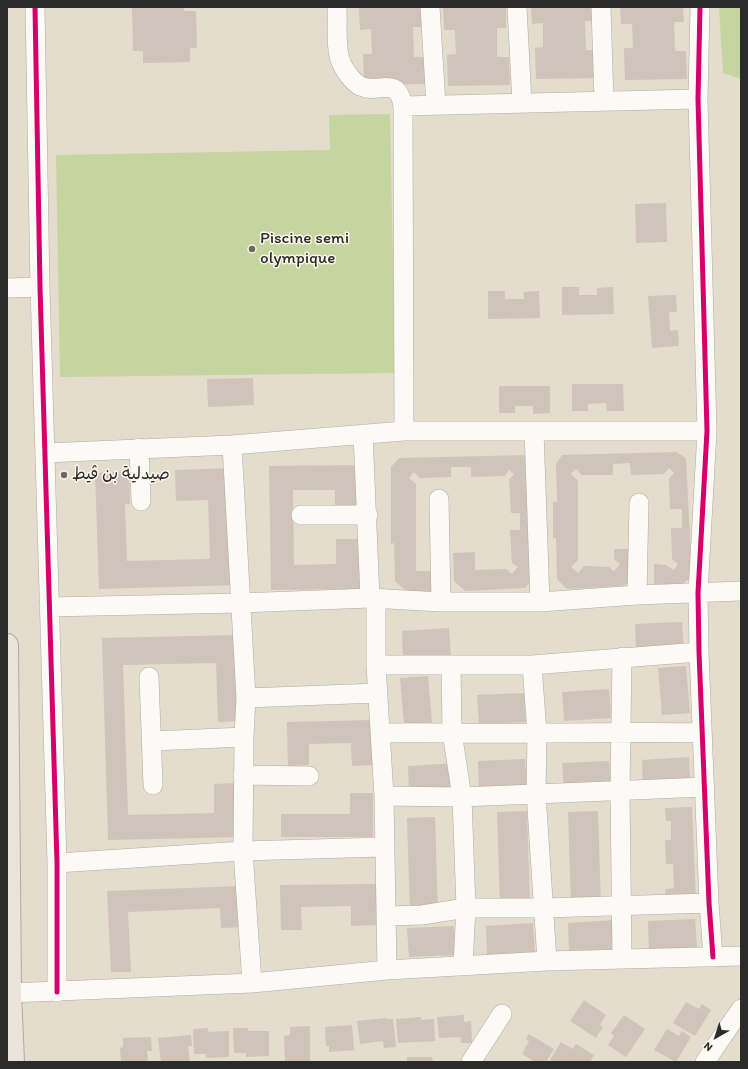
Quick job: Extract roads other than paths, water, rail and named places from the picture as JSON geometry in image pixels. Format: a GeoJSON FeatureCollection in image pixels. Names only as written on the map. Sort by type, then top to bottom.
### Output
{"type":"FeatureCollection","features":[{"type":"Feature","properties":{"kind":"highway"},"geometry":{"type":"LineString","coordinates":[[7,645],[10,993],[13,1062]]}},
{"type":"Feature","properties":{"kind":"street"},"geometry":{"type":"LineString","coordinates":[[35,7],[40,287],[57,863],[57,992]]}},
{"type":"Feature","properties":{"kind":"street"},"geometry":{"type":"LineString","coordinates":[[337,7],[338,48],[340,62],[354,82],[361,86],[389,86],[397,90],[401,97],[403,106],[404,431]]}},
{"type":"Feature","properties":{"kind":"street"},"geometry":{"type":"LineString","coordinates":[[430,7],[436,105]]}},
{"type":"Feature","properties":{"kind":"street"},"geometry":{"type":"LineString","coordinates":[[517,7],[522,103]]}},
{"type":"Feature","properties":{"kind":"street"},"geometry":{"type":"LineString","coordinates":[[602,7],[604,101]]}},
{"type":"Feature","properties":{"kind":"street"},"geometry":{"type":"LineString","coordinates":[[700,7],[698,98],[707,431],[698,593],[698,652],[709,903],[713,957]]}},
{"type":"Feature","properties":{"kind":"street"},"geometry":{"type":"LineString","coordinates":[[403,106],[698,98]]}},
{"type":"Feature","properties":{"kind":"street"},"geometry":{"type":"LineString","coordinates":[[7,288],[40,287]]}},
{"type":"Feature","properties":{"kind":"street"},"geometry":{"type":"LineString","coordinates":[[45,453],[139,448],[232,446],[404,431],[707,431]]}},
{"type":"Feature","properties":{"kind":"street"},"geometry":{"type":"LineString","coordinates":[[534,431],[540,602]]}},
{"type":"Feature","properties":{"kind":"street"},"geometry":{"type":"LineString","coordinates":[[363,434],[376,665],[382,733],[384,847],[388,916],[387,970]]}},
{"type":"Feature","properties":{"kind":"street"},"geometry":{"type":"LineString","coordinates":[[232,446],[246,698],[243,775],[243,851],[252,983]]}},
{"type":"Feature","properties":{"kind":"street"},"geometry":{"type":"LineString","coordinates":[[139,448],[141,501]]}},
{"type":"Feature","properties":{"kind":"street"},"geometry":{"type":"LineString","coordinates":[[439,499],[441,602]]}},
{"type":"Feature","properties":{"kind":"street"},"geometry":{"type":"LineString","coordinates":[[637,595],[639,502]]}},
{"type":"Feature","properties":{"kind":"street"},"geometry":{"type":"LineString","coordinates":[[301,515],[368,515]]}},
{"type":"Feature","properties":{"kind":"street"},"geometry":{"type":"LineString","coordinates":[[49,607],[240,603],[373,598],[441,602],[540,602],[637,595],[741,591]]}},
{"type":"Feature","properties":{"kind":"street"},"geometry":{"type":"LineString","coordinates":[[376,665],[532,665],[698,652]]}},
{"type":"Feature","properties":{"kind":"street"},"geometry":{"type":"LineString","coordinates":[[622,657],[620,791],[623,905],[622,958]]}},
{"type":"Feature","properties":{"kind":"street"},"geometry":{"type":"LineString","coordinates":[[451,665],[452,732],[462,797],[466,908],[462,965]]}},
{"type":"Feature","properties":{"kind":"street"},"geometry":{"type":"LineString","coordinates":[[532,665],[537,733],[536,793],[548,961]]}},
{"type":"Feature","properties":{"kind":"street"},"geometry":{"type":"LineString","coordinates":[[149,677],[153,741],[153,785]]}},
{"type":"Feature","properties":{"kind":"street"},"geometry":{"type":"LineString","coordinates":[[246,698],[378,693]]}},
{"type":"Feature","properties":{"kind":"street"},"geometry":{"type":"LineString","coordinates":[[382,733],[537,733],[621,731],[701,733]]}},
{"type":"Feature","properties":{"kind":"street"},"geometry":{"type":"LineString","coordinates":[[153,741],[244,737]]}},
{"type":"Feature","properties":{"kind":"street"},"geometry":{"type":"LineString","coordinates":[[243,775],[309,776]]}},
{"type":"Feature","properties":{"kind":"street"},"geometry":{"type":"LineString","coordinates":[[384,796],[462,797],[705,787]]}},
{"type":"Feature","properties":{"kind":"street"},"geometry":{"type":"LineString","coordinates":[[57,863],[243,851],[384,847]]}},
{"type":"Feature","properties":{"kind":"street"},"geometry":{"type":"LineString","coordinates":[[388,916],[422,915],[466,908],[544,908],[709,903]]}},
{"type":"Feature","properties":{"kind":"street"},"geometry":{"type":"LineString","coordinates":[[10,993],[252,983],[387,970],[462,965],[622,958],[741,956]]}},
{"type":"Feature","properties":{"kind":"street"},"geometry":{"type":"LineString","coordinates":[[705,1062],[741,1009]]}},
{"type":"Feature","properties":{"kind":"street"},"geometry":{"type":"LineString","coordinates":[[471,1062],[502,1014]]}},
{"type":"Feature","properties":{"kind":"place","name":"Piscine semi olympique"},"geometry":{"type":"Point","coordinates":[252,249]}},
{"type":"Feature","properties":{"kind":"place","name":"صيدلية بن ڤيط"},"geometry":{"type":"Point","coordinates":[64,475]}}]}
